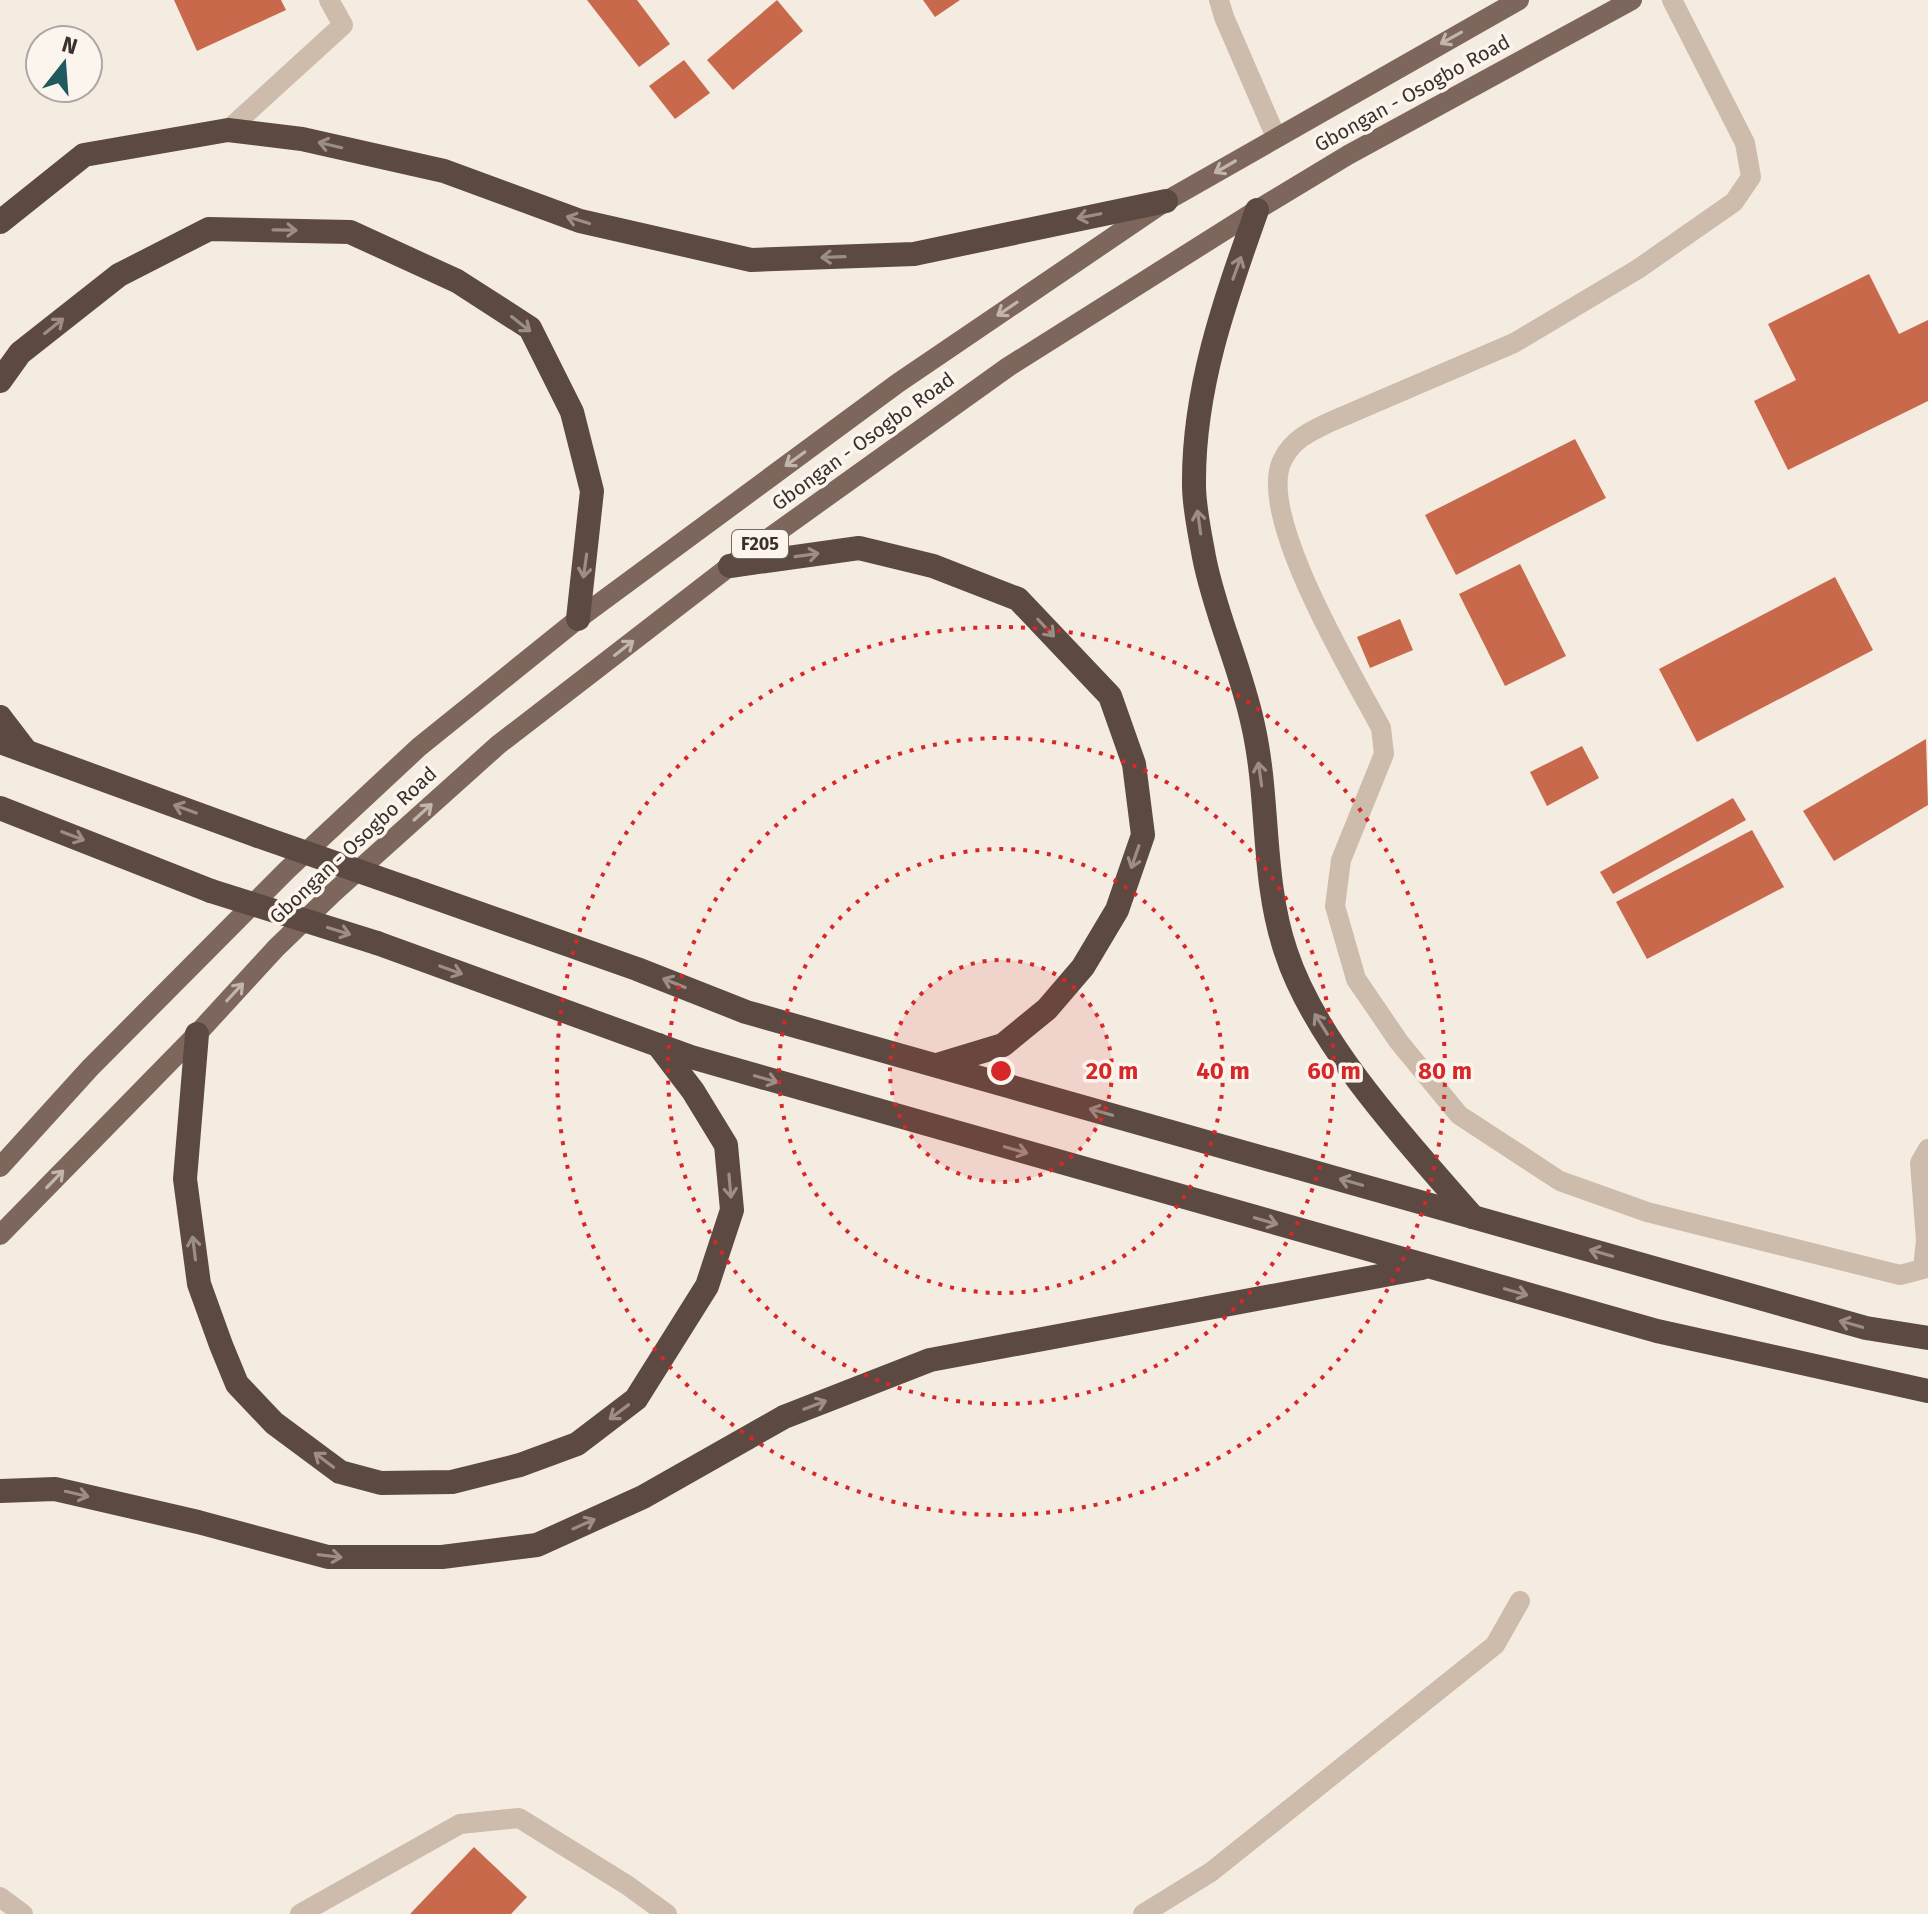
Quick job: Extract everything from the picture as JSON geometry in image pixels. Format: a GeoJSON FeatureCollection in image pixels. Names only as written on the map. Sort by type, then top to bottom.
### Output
{"type":"FeatureCollection","features":[{"type":"Feature","properties":{"kind":"highway"},"geometry":{"type":"LineString","coordinates":[[0,222],[84,155],[228,130],[302,139],[444,171],[580,221],[751,260],[914,254],[1166,201]]}},
{"type":"Feature","properties":{"kind":"highway"},"geometry":{"type":"LineString","coordinates":[[1257,210],[1224,305],[1207,368],[1198,415],[1194,487],[1204,560],[1253,726],[1267,826],[1271,889],[1286,953],[1317,1019],[1376,1101],[1473,1217]]}},
{"type":"Feature","properties":{"kind":"highway"},"geometry":{"type":"LineString","coordinates":[[0,381],[20,353],[119,275],[209,229],[350,232],[457,281],[530,328],[572,412],[592,491],[578,619]]}},
{"type":"Feature","properties":{"kind":"highway"},"geometry":{"type":"LineString","coordinates":[[730,566],[859,548],[933,566],[1018,599],[1110,696],[1134,764],[1143,835],[1117,910],[1083,967],[1047,1009],[1003,1045],[936,1066]]}},
{"type":"Feature","properties":{"kind":"highway"},"geometry":{"type":"LineString","coordinates":[[0,717],[26,751]]}},
{"type":"Feature","properties":{"kind":"highway"},"geometry":{"type":"LineString","coordinates":[[0,742],[637,969],[746,1012],[1866,1328],[1928,1338]]}},
{"type":"Feature","properties":{"kind":"highway"},"geometry":{"type":"LineString","coordinates":[[0,808],[211,891],[377,943],[691,1057],[1657,1331],[1928,1391]]}},
{"type":"Feature","properties":{"kind":"highway"},"geometry":{"type":"LineString","coordinates":[[197,1034],[185,1179],[199,1284],[221,1345],[237,1384],[274,1423],[340,1472],[381,1483],[452,1482],[520,1465],[577,1444],[636,1399],[707,1286],[732,1210],[726,1145],[693,1091],[658,1045]]}},
{"type":"Feature","properties":{"kind":"highway"},"geometry":{"type":"LineString","coordinates":[[0,1491],[55,1489],[198,1522],[328,1557],[442,1557],[537,1545],[643,1497],[784,1417],[930,1360],[1429,1267]]}},
{"type":"Feature","properties":{"kind":"main road","name":"Gbongan - Osogbo Road"},"geometry":{"type":"LineString","coordinates":[[0,1167],[90,1068],[287,870],[419,747],[578,619],[898,383],[1166,201],[1519,0]]}},
{"type":"Feature","properties":{"kind":"main road","name":"Gbongan - Osogbo Road"},"geometry":{"type":"LineString","coordinates":[[0,1235],[197,1034],[276,948],[333,893],[498,745],[730,566],[1008,367],[1257,210],[1348,155],[1632,0]]}},
{"type":"Feature","properties":{"kind":"street"},"geometry":{"type":"LineString","coordinates":[[228,130],[343,25],[329,0]]}},
{"type":"Feature","properties":{"kind":"street"},"geometry":{"type":"LineString","coordinates":[[1219,0],[1276,137]]}},
{"type":"Feature","properties":{"kind":"street"},"geometry":{"type":"LineString","coordinates":[[1672,0],[1745,143],[1751,177],[1734,202],[1638,269],[1514,343],[1300,437],[1282,460],[1277,495],[1292,554],[1381,728],[1384,754],[1341,860],[1335,906],[1356,979],[1399,1042],[1459,1115],[1560,1181],[1647,1212],[1900,1275],[1923,1269],[1926,1240],[1920,1163],[1928,1149]]}},
{"type":"Feature","properties":{"kind":"street"},"geometry":{"type":"LineString","coordinates":[[1143,1914],[1211,1872],[1495,1645],[1520,1601]]}},
{"type":"Feature","properties":{"kind":"street"},"geometry":{"type":"LineString","coordinates":[[300,1914],[460,1824],[519,1818],[627,1885],[667,1914]]}},
{"type":"Feature","properties":{"kind":"street"},"geometry":{"type":"LineString","coordinates":[[0,1897],[23,1914]]}},
{"type":"Feature","properties":{"kind":"building"},"geometry":{"type":"Polygon","coordinates":[[[174,0],[281,0],[286,10],[197,51],[174,0]]]}},
{"type":"Feature","properties":{"kind":"building"},"geometry":{"type":"Polygon","coordinates":[[[587,0],[637,0],[670,44],[639,67],[587,0]]]}},
{"type":"Feature","properties":{"kind":"building"},"geometry":{"type":"Polygon","coordinates":[[[777,0],[803,31],[733,90],[707,60],[777,0]]]}},
{"type":"Feature","properties":{"kind":"building"},"geometry":{"type":"Polygon","coordinates":[[[923,0],[960,0],[935,17],[923,0]]]}},
{"type":"Feature","properties":{"kind":"building"},"geometry":{"type":"Polygon","coordinates":[[[684,60],[710,93],[675,119],[649,86],[684,60]]]}},
{"type":"Feature","properties":{"kind":"building"},"geometry":{"type":"Polygon","coordinates":[[[1869,274],[1899,334],[1928,320],[1928,401],[1788,470],[1754,401],[1796,380],[1768,324],[1869,274]]]}},
{"type":"Feature","properties":{"kind":"building"},"geometry":{"type":"Polygon","coordinates":[[[1575,439],[1606,498],[1456,575],[1425,515],[1575,439]]]}},
{"type":"Feature","properties":{"kind":"building"},"geometry":{"type":"Polygon","coordinates":[[[1520,564],[1566,656],[1505,686],[1459,594],[1520,564]]]}},
{"type":"Feature","properties":{"kind":"building"},"geometry":{"type":"Polygon","coordinates":[[[1835,577],[1873,650],[1697,742],[1659,669],[1835,577]]]}},
{"type":"Feature","properties":{"kind":"building"},"geometry":{"type":"Polygon","coordinates":[[[1400,619],[1413,650],[1370,668],[1357,637],[1400,619]]]}},
{"type":"Feature","properties":{"kind":"building"},"geometry":{"type":"Polygon","coordinates":[[[1926,739],[1928,805],[1834,861],[1803,811],[1926,739]]]}},
{"type":"Feature","properties":{"kind":"building"},"geometry":{"type":"Polygon","coordinates":[[[1582,746],[1599,778],[1547,806],[1530,772],[1582,746]]]}},
{"type":"Feature","properties":{"kind":"building"},"geometry":{"type":"Polygon","coordinates":[[[1733,798],[1746,820],[1613,894],[1600,872],[1733,798]]]}},
{"type":"Feature","properties":{"kind":"building"},"geometry":{"type":"Polygon","coordinates":[[[1752,830],[1784,887],[1647,959],[1616,902],[1752,830]]]}},
{"type":"Feature","properties":{"kind":"building"},"geometry":{"type":"Polygon","coordinates":[[[474,1847],[527,1897],[511,1914],[410,1914],[474,1847]]]}}]}
